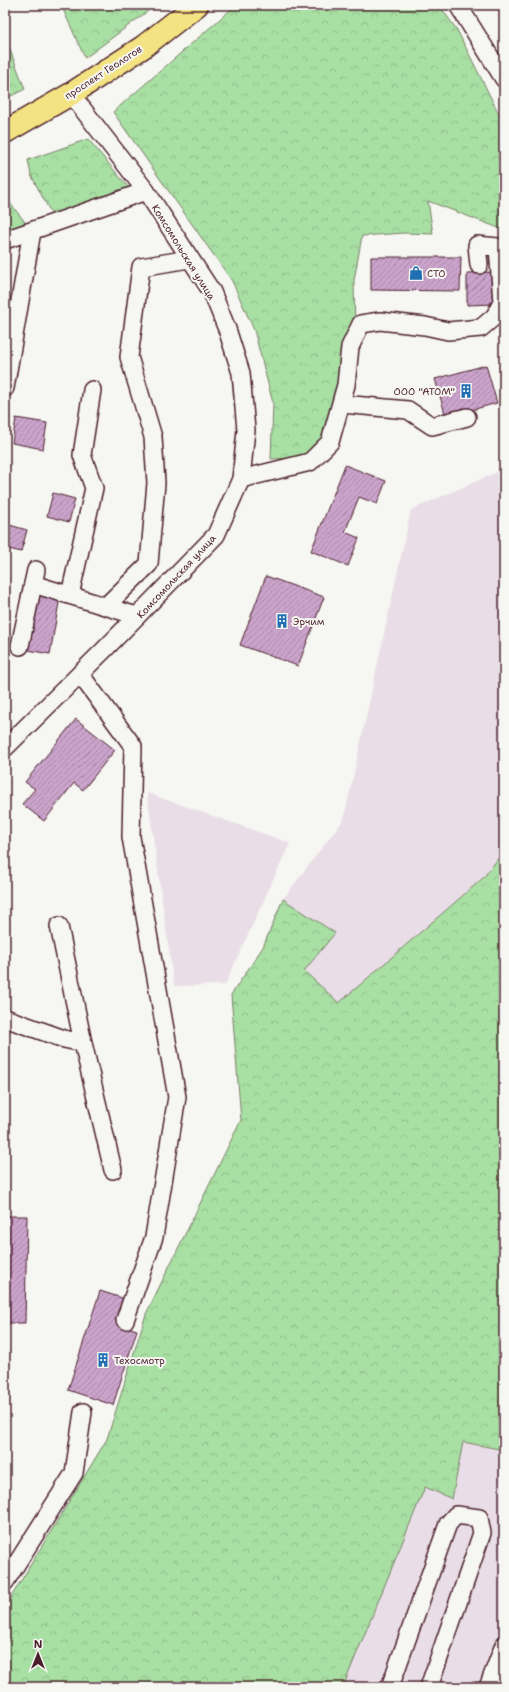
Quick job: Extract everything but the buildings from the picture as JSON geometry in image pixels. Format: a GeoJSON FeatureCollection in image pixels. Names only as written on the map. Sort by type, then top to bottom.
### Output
{"type":"FeatureCollection","features":[{"type":"Feature","properties":{"kind":"main road","name":"проспект Геологов"},"geometry":{"type":"LineString","coordinates":[[5,132],[71,94],[143,47],[197,5]]}},
{"type":"Feature","properties":{"kind":"street"},"geometry":{"type":"LineString","coordinates":[[458,5],[504,79]]}},
{"type":"Feature","properties":{"kind":"street","name":"Комсомольская улица"},"geometry":{"type":"LineString","coordinates":[[5,748],[80,674],[216,535],[241,479],[246,430],[241,373],[227,329],[212,292],[189,260],[146,191],[71,94]]}},
{"type":"Feature","properties":{"kind":"street"},"geometry":{"type":"LineString","coordinates":[[5,240],[146,191]]}},
{"type":"Feature","properties":{"kind":"street"},"geometry":{"type":"LineString","coordinates":[[5,388],[32,231]]}},
{"type":"Feature","properties":{"kind":"street"},"geometry":{"type":"LineString","coordinates":[[241,479],[310,462],[330,442],[342,404],[346,385],[350,347],[361,324],[380,321],[425,326],[448,331],[481,328],[495,316],[502,302],[498,247],[477,245],[479,265]]}},
{"type":"Feature","properties":{"kind":"street"},"geometry":{"type":"LineString","coordinates":[[106,606],[149,564],[156,483],[153,437],[130,357],[141,267],[189,260]]}},
{"type":"Feature","properties":{"kind":"street"},"geometry":{"type":"LineString","coordinates":[[70,595],[94,488],[82,455],[92,390]]}},
{"type":"Feature","properties":{"kind":"street"},"geometry":{"type":"LineString","coordinates":[[342,404],[408,410],[432,426],[467,417]]}},
{"type":"Feature","properties":{"kind":"street"},"geometry":{"type":"LineString","coordinates":[[20,646],[35,577],[70,595],[137,616]]}},
{"type":"Feature","properties":{"kind":"street"},"geometry":{"type":"LineString","coordinates":[[80,674],[132,746],[131,837],[177,1097],[154,1237],[125,1320]]}},
{"type":"Feature","properties":{"kind":"street"},"geometry":{"type":"LineString","coordinates":[[58,926],[83,1043],[113,1170]]}},
{"type":"Feature","properties":{"kind":"street"},"geometry":{"type":"LineString","coordinates":[[5,1018],[64,1039],[83,1043]]}},
{"type":"Feature","properties":{"kind":"street"},"geometry":{"type":"LineString","coordinates":[[5,1582],[74,1473],[83,1412]]}},
{"type":"Feature","properties":{"kind":"street"},"geometry":{"type":"LineString","coordinates":[[394,1686],[448,1524],[456,1515],[479,1518],[482,1533],[429,1687]]}},
{"type":"Feature","properties":{"kind":"street"},"geometry":{"type":"LineString","coordinates":[[488,1687],[504,1645]]}},
{"type":"Feature","properties":{"kind":"shaded area"},"geometry":{"type":"Polygon","coordinates":[[[504,469],[504,851],[483,878],[339,1003],[303,971],[335,933],[283,899],[344,819],[411,510],[504,469]]]}},
{"type":"Feature","properties":{"kind":"shaded area"},"geometry":{"type":"Polygon","coordinates":[[[147,793],[290,843],[225,985],[174,986],[147,793]]]}},
{"type":"Feature","properties":{"kind":"shaded area"},"geometry":{"type":"Polygon","coordinates":[[[463,1442],[504,1450],[504,1642],[487,1687],[343,1687],[425,1487],[452,1498],[463,1442]]]}},
{"type":"Feature","properties":{"kind":"green space"},"geometry":{"type":"Polygon","coordinates":[[[61,5],[156,5],[85,58],[61,5]]]}},
{"type":"Feature","properties":{"kind":"green space"},"geometry":{"type":"Polygon","coordinates":[[[236,5],[439,5],[457,30],[504,124],[504,230],[428,201],[433,234],[404,233],[362,236],[354,280],[355,335],[342,404],[316,457],[271,459],[273,403],[254,330],[232,281],[113,112],[236,5]]]}},
{"type":"Feature","properties":{"kind":"green space"},"geometry":{"type":"Polygon","coordinates":[[[5,37],[25,89],[5,99],[5,37]]]}},
{"type":"Feature","properties":{"kind":"green space"},"geometry":{"type":"Polygon","coordinates":[[[88,139],[129,188],[90,201],[53,217],[31,175],[28,160],[88,139]]]}},
{"type":"Feature","properties":{"kind":"green space"},"geometry":{"type":"Polygon","coordinates":[[[5,197],[25,222],[5,235],[5,197]]]}},
{"type":"Feature","properties":{"kind":"green space"},"geometry":{"type":"Polygon","coordinates":[[[504,851],[504,1450],[463,1442],[452,1499],[425,1487],[343,1687],[5,1687],[5,1607],[107,1439],[146,1314],[241,1120],[231,995],[263,947],[283,899],[335,933],[304,971],[339,1003],[483,878],[504,851]]]}},
{"type":"Feature","properties":{"kind":"place","name":"СТО"},"geometry":{"type":"Point","coordinates":[416,273]}},
{"type":"Feature","properties":{"kind":"place","name":"ООО \"АТОМ\""},"geometry":{"type":"Point","coordinates":[466,391]}},
{"type":"Feature","properties":{"kind":"place","name":"Эрчим"},"geometry":{"type":"Point","coordinates":[282,621]}},
{"type":"Feature","properties":{"kind":"place","name":"Техосмотр"},"geometry":{"type":"Point","coordinates":[103,1360]}}]}
